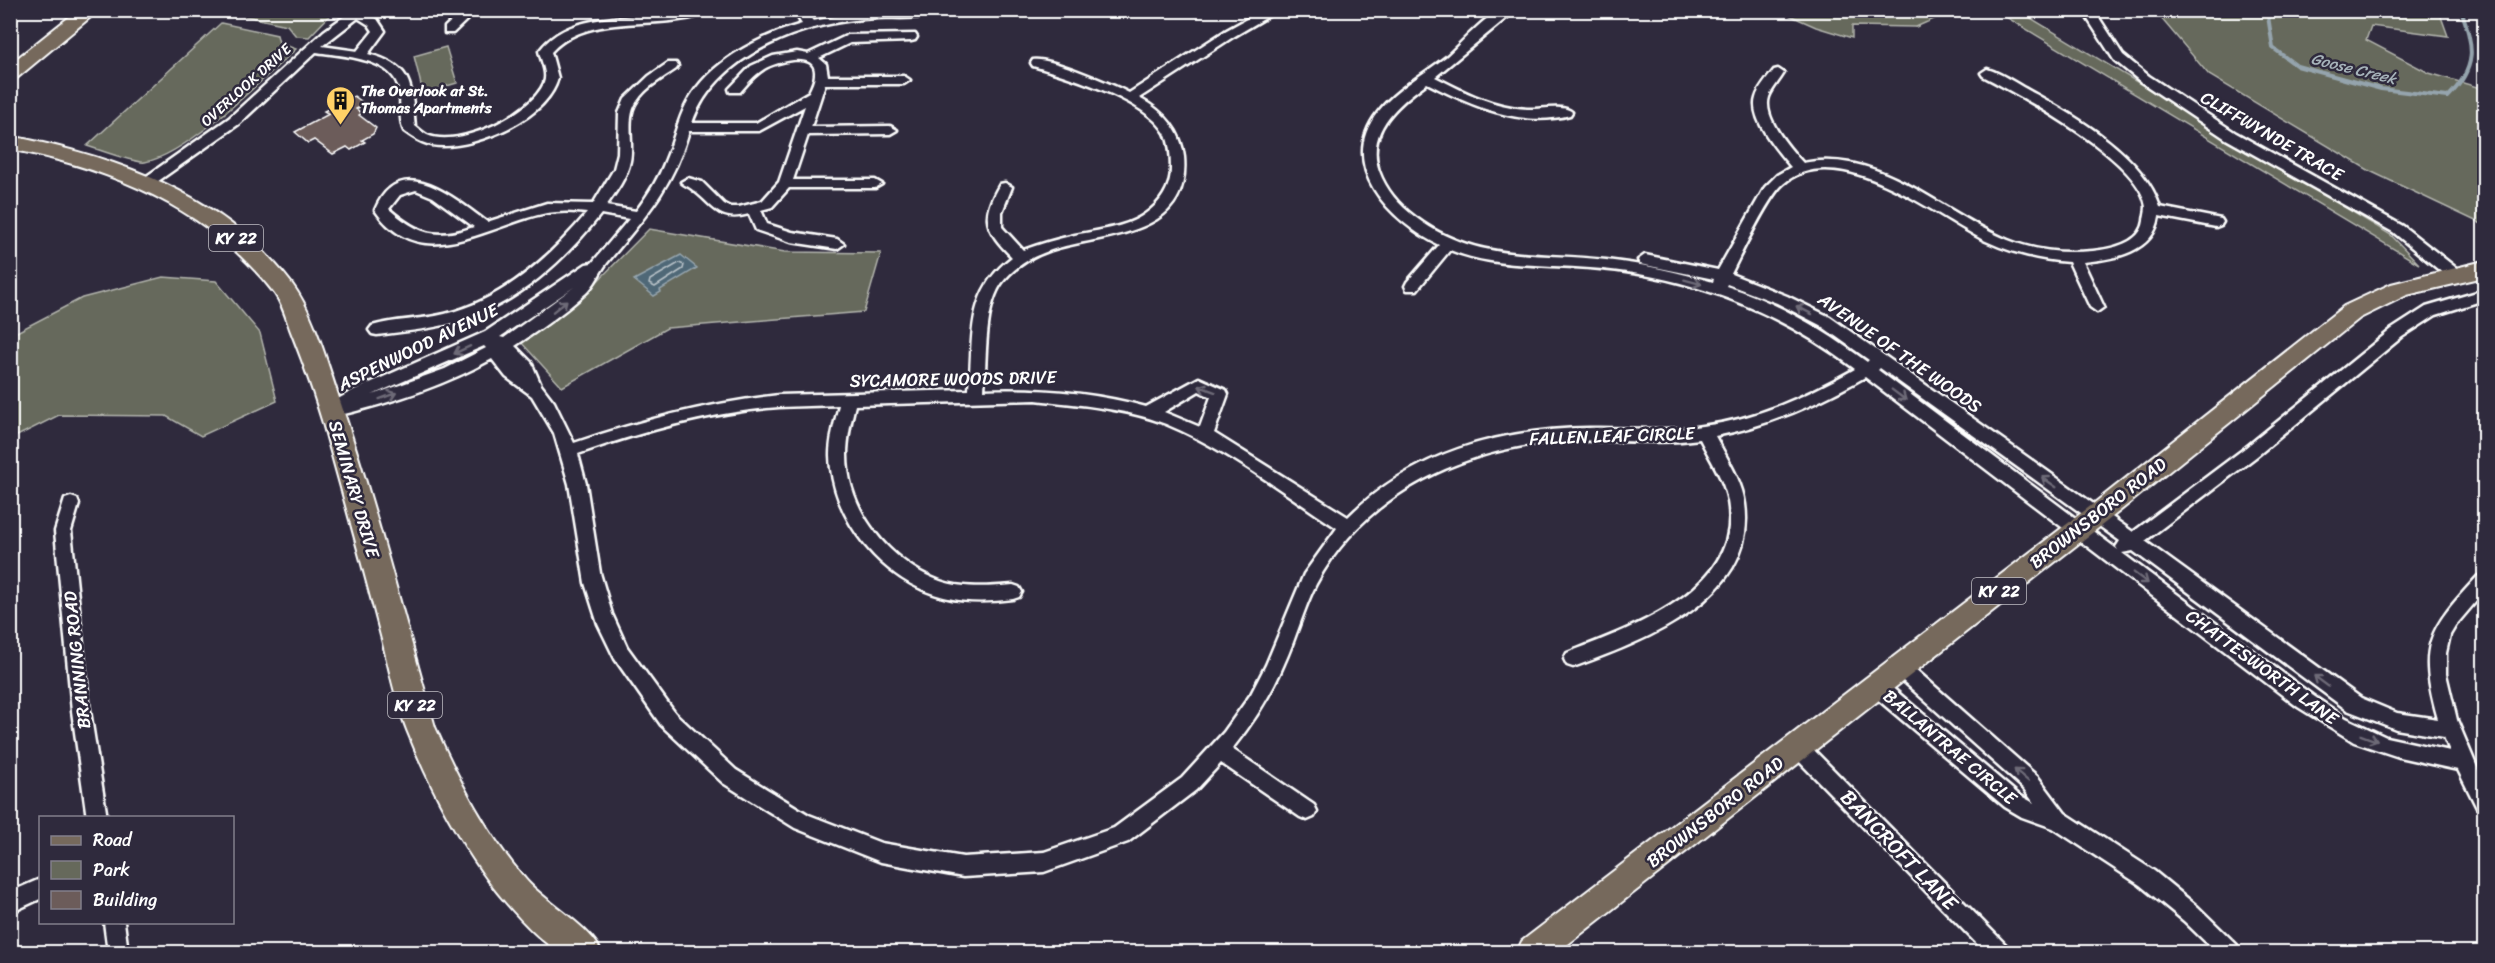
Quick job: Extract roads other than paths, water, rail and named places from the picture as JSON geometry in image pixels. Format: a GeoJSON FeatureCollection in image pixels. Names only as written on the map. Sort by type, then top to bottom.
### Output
{"type":"FeatureCollection","features":[{"type":"Feature","properties":{"kind":"main road"},"geometry":{"type":"LineString","coordinates":[[10,74],[90,10]]}},
{"type":"Feature","properties":{"kind":"main road","name":"SEMINARY DRIVE"},"geometry":{"type":"LineString","coordinates":[[10,142],[79,158],[149,181],[225,228],[255,255],[285,291],[323,383],[420,727],[440,773],[458,809],[518,894],[585,952]]}},
{"type":"Feature","properties":{"kind":"main road","name":"BROWNSBORO ROAD"},"geometry":{"type":"LineString","coordinates":[[1533,952],[2087,523],[2352,312],[2373,299],[2400,288],[2484,269]]}},
{"type":"Feature","properties":{"kind":"street"},"geometry":{"type":"LineString","coordinates":[[449,30],[471,10]]}},
{"type":"Feature","properties":{"kind":"street"},"geometry":{"type":"LineString","coordinates":[[312,48],[386,63],[401,76],[409,128],[413,134],[431,141],[454,142],[501,126],[519,117],[542,97],[550,84],[552,75],[545,51],[563,33],[585,26],[662,21],[690,16],[704,10]]}},
{"type":"Feature","properties":{"kind":"street"},"geometry":{"type":"LineString","coordinates":[[799,10],[810,26]]}},
{"type":"Feature","properties":{"kind":"street","name":"ASPENWOOD AVENUE"},"geometry":{"type":"LineString","coordinates":[[332,411],[369,403],[416,386],[546,317],[584,286],[600,263],[619,243],[666,177],[693,102],[702,89],[725,68],[773,39],[810,26],[866,15],[943,10]]}},
{"type":"Feature","properties":{"kind":"street","name":"AVENUE OF THE WOODS"},"geometry":{"type":"LineString","coordinates":[[1509,10],[1391,105],[1377,121],[1370,141],[1369,160],[1374,178],[1392,205],[1418,226],[1461,248],[1513,260],[1553,261],[1641,270],[1770,294],[1815,316],[1882,360],[2087,523]]}},
{"type":"Feature","properties":{"kind":"street","name":"CLIFFWYNDE TRACE"},"geometry":{"type":"LineString","coordinates":[[2088,10],[2118,57],[2145,79],[2231,136],[2398,229],[2454,275]]}},
{"type":"Feature","properties":{"kind":"street"},"geometry":{"type":"LineString","coordinates":[[359,12],[376,25],[379,32],[359,57]]}},
{"type":"Feature","properties":{"kind":"street","name":"OVERLOOK DRIVE"},"geometry":{"type":"LineString","coordinates":[[149,181],[234,121],[312,48],[359,12]]}},
{"type":"Feature","properties":{"kind":"street"},"geometry":{"type":"LineString","coordinates":[[1129,99],[1261,13]]}},
{"type":"Feature","properties":{"kind":"street"},"geometry":{"type":"LineString","coordinates":[[809,58],[848,39],[911,37]]}},
{"type":"Feature","properties":{"kind":"street"},"geometry":{"type":"LineString","coordinates":[[688,182],[697,185],[720,207],[728,211],[739,212],[767,204],[785,184],[822,72],[820,65],[809,58],[791,56],[774,59],[762,64],[735,89]]}},
{"type":"Feature","properties":{"kind":"street"},"geometry":{"type":"LineString","coordinates":[[976,396],[987,294],[1006,268],[1021,257],[1053,244],[1137,225],[1156,214],[1170,198],[1177,181],[1175,139],[1157,115],[1098,84],[1037,63]]}},
{"type":"Feature","properties":{"kind":"street"},"geometry":{"type":"LineString","coordinates":[[377,330],[447,319],[494,301],[538,271],[570,241],[595,209],[622,166],[626,151],[627,107],[638,92],[672,66]]}},
{"type":"Feature","properties":{"kind":"street"},"geometry":{"type":"LineString","coordinates":[[1778,73],[1762,98],[1762,107],[1773,138],[1800,168]]}},
{"type":"Feature","properties":{"kind":"street"},"geometry":{"type":"LineString","coordinates":[[1720,283],[1771,188],[1778,180],[1800,168],[1821,165],[1866,171],[1903,186],[2001,242],[2043,254],[2074,258],[2111,254],[2137,243],[2154,218],[2154,211],[2142,182],[2094,138],[2049,107],[1987,73]]}},
{"type":"Feature","properties":{"kind":"street"},"geometry":{"type":"LineString","coordinates":[[1427,78],[1490,108],[1517,114],[1565,112]]}},
{"type":"Feature","properties":{"kind":"street"},"geometry":{"type":"LineString","coordinates":[[820,80],[904,80]]}},
{"type":"Feature","properties":{"kind":"street"},"geometry":{"type":"LineString","coordinates":[[684,127],[759,127],[815,94]]}},
{"type":"Feature","properties":{"kind":"street"},"geometry":{"type":"LineString","coordinates":[[803,131],[890,130]]}},
{"type":"Feature","properties":{"kind":"street"},"geometry":{"type":"LineString","coordinates":[[785,184],[875,184]]}},
{"type":"Feature","properties":{"kind":"street"},"geometry":{"type":"LineString","coordinates":[[486,229],[430,189],[418,186],[400,188],[391,193],[385,200],[382,210],[393,222],[416,237],[437,241],[486,229],[547,208],[579,207],[639,216]]}},
{"type":"Feature","properties":{"kind":"street"},"geometry":{"type":"LineString","coordinates":[[1005,187],[997,205],[994,225],[1000,239],[1021,257]]}},
{"type":"Feature","properties":{"kind":"street"},"geometry":{"type":"LineString","coordinates":[[754,209],[761,227],[790,237],[837,244]]}},
{"type":"Feature","properties":{"kind":"street"},"geometry":{"type":"LineString","coordinates":[[2154,211],[2216,222]]}},
{"type":"Feature","properties":{"kind":"street"},"geometry":{"type":"LineString","coordinates":[[1412,286],[1448,243]]}},
{"type":"Feature","properties":{"kind":"street"},"geometry":{"type":"LineString","coordinates":[[2074,258],[2097,307]]}},
{"type":"Feature","properties":{"kind":"street","name":"AVENUE OF THE WOODS"},"geometry":{"type":"LineString","coordinates":[[1720,283],[1803,327],[2087,523]]}},
{"type":"Feature","properties":{"kind":"street"},"geometry":{"type":"LineString","coordinates":[[2112,557],[2251,452],[2397,333],[2431,312],[2484,295]]}},
{"type":"Feature","properties":{"kind":"street","name":"FALLEN LEAF CIRCLE"},"geometry":{"type":"LineString","coordinates":[[495,344],[523,383],[533,386],[543,398],[569,451],[583,510],[591,574],[617,647],[640,686],[689,743],[728,775],[771,804],[819,830],[883,853],[945,867],[1005,869],[1069,858],[1107,842],[1139,825],[1185,789],[1219,751],[1265,686],[1307,584],[1322,559],[1348,526],[1387,494],[1421,472],[1450,459],[1517,440],[1569,435],[1654,436],[1705,432],[1790,410],[1822,395],[1882,360]]}},
{"type":"Feature","properties":{"kind":"street"},"geometry":{"type":"LineString","coordinates":[[1148,413],[1199,384],[1220,394],[1205,436]]}},
{"type":"Feature","properties":{"kind":"street","name":"SYCAMORE WOODS DRIVE"},"geometry":{"type":"LineString","coordinates":[[569,451],[634,429],[706,410],[779,401],[1060,395],[1114,404],[1169,419],[1236,453],[1348,526]]}},
{"type":"Feature","properties":{"kind":"street"},"geometry":{"type":"LineString","coordinates":[[848,400],[839,446],[845,494],[857,519],[882,552],[916,578],[937,587],[968,592],[1013,592]]}},
{"type":"Feature","properties":{"kind":"street"},"geometry":{"type":"LineString","coordinates":[[1573,659],[1622,640],[1659,621],[1706,591],[1723,570],[1735,546],[1738,533],[1737,504],[1733,489],[1705,432]]}},
{"type":"Feature","properties":{"kind":"street","name":"BRANNING ROAD"},"geometry":{"type":"LineString","coordinates":[[71,504],[63,531],[81,711],[97,816]]}},
{"type":"Feature","properties":{"kind":"street","name":"CHATTESWORTH LANE"},"geometry":{"type":"LineString","coordinates":[[2087,523],[2134,542],[2357,706],[2396,721],[2452,730]]}},
{"type":"Feature","properties":{"kind":"street","name":"CHATTESWORTH LANE"},"geometry":{"type":"LineString","coordinates":[[2087,523],[2112,557],[2305,702],[2360,736],[2391,746],[2466,763]]}},
{"type":"Feature","properties":{"kind":"street"},"geometry":{"type":"LineString","coordinates":[[2484,581],[2455,612],[2439,642],[2436,655],[2438,680],[2452,730],[2484,802]]}},
{"type":"Feature","properties":{"kind":"street"},"geometry":{"type":"LineString","coordinates":[[2187,613],[2206,596]]}},
{"type":"Feature","properties":{"kind":"street","name":"BALLANTRAE CIRCLE"},"geometry":{"type":"LineString","coordinates":[[1900,667],[2031,783],[2058,820]]}},
{"type":"Feature","properties":{"kind":"street","name":"BALLANTRAE CIRCLE"},"geometry":{"type":"LineString","coordinates":[[1876,686],[2012,801],[2029,811],[2058,820],[2147,878],[2191,914],[2230,952]]}},
{"type":"Feature","properties":{"kind":"street"},"geometry":{"type":"LineString","coordinates":[[2347,728],[2357,706]]}},
{"type":"Feature","properties":{"kind":"street","name":"BANCROFT LANE"},"geometry":{"type":"LineString","coordinates":[[1798,747],[1999,952]]}},
{"type":"Feature","properties":{"kind":"street"},"geometry":{"type":"LineString","coordinates":[[1219,751],[1307,811]]}},
{"type":"Feature","properties":{"kind":"street"},"geometry":{"type":"LineString","coordinates":[[10,903],[39,889]]}},
{"type":"Feature","properties":{"kind":"street"},"geometry":{"type":"LineString","coordinates":[[114,924],[118,952]]}},
{"type":"Feature","properties":{"kind":"water"},"geometry":{"type":"Polygon","coordinates":[[[681,255],[697,268],[654,296],[634,280],[681,255]]]}},
{"type":"Feature","properties":{"kind":"waterway","name":"Goose Creek"},"geometry":{"type":"LineString","coordinates":[[2267,10],[2273,48],[2297,66],[2381,89],[2448,97],[2464,76],[2471,57],[2469,35],[2461,10]]}},
{"type":"Feature","properties":{"kind":"place","name":"The Overlook at St. Thomas Apartments"},"geometry":{"type":"Point","coordinates":[340,126]}}]}
